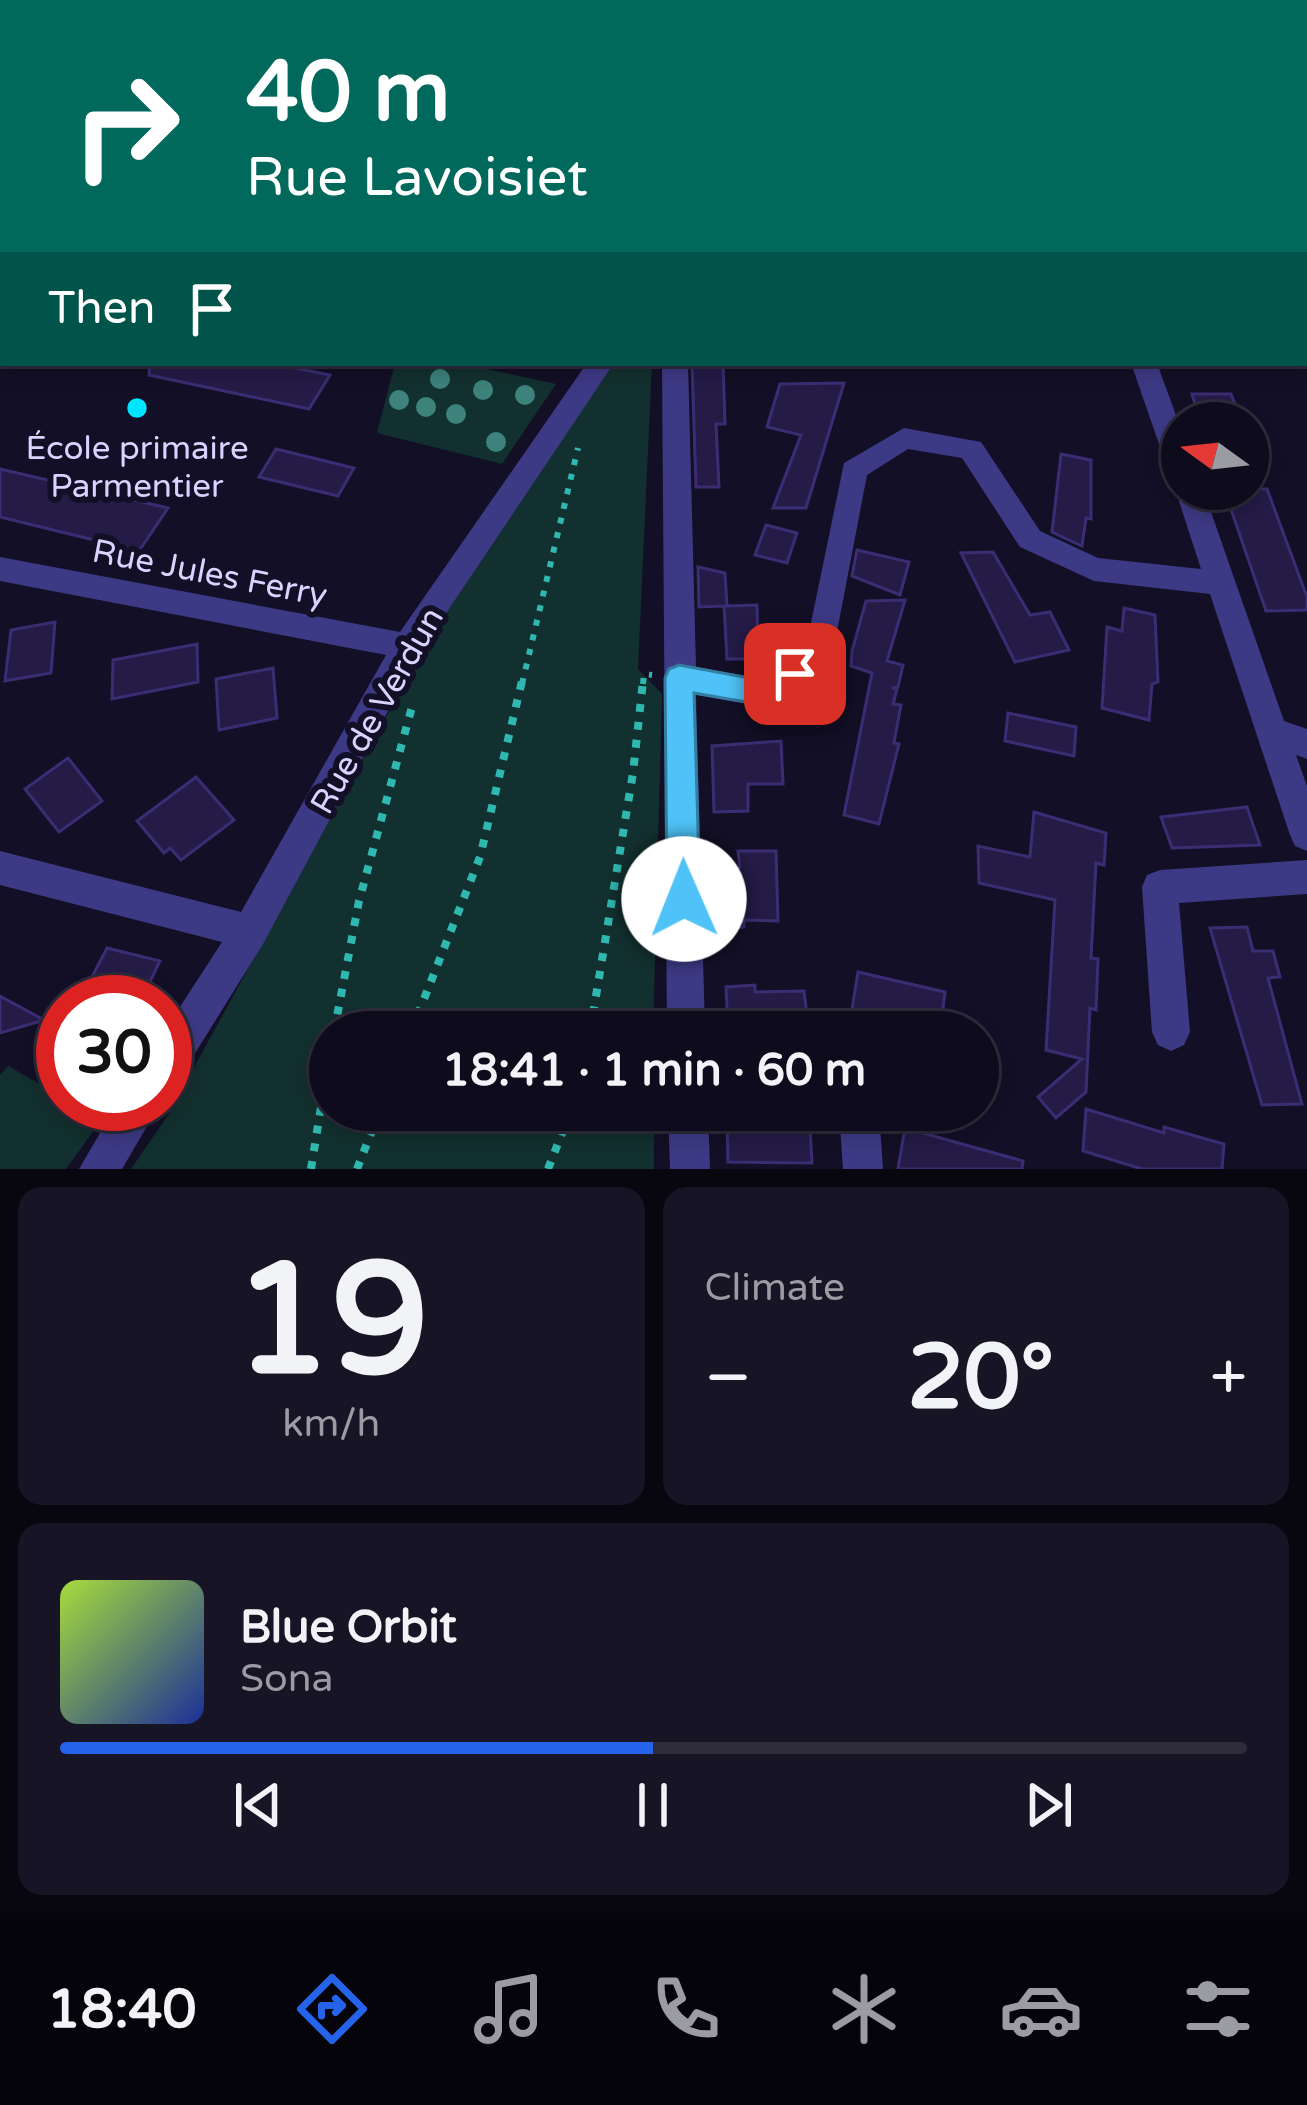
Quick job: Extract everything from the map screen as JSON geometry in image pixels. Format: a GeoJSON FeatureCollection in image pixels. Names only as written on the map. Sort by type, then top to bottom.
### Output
{"type":"FeatureCollection","features":[{"type":"Feature","properties":{"kind":"street","name":"Rue de Verdun"},"geometry":{"type":"LineString","coordinates":[[192,1023],[250,932],[407,646],[599,366]]}},
{"type":"Feature","properties":{"kind":"street"},"geometry":{"type":"LineString","coordinates":[[675,366],[686,1011]]}},
{"type":"Feature","properties":{"kind":"street"},"geometry":{"type":"LineString","coordinates":[[1145,366],[1161,411]]}},
{"type":"Feature","properties":{"kind":"street"},"geometry":{"type":"LineString","coordinates":[[679,678],[770,694],[820,654],[854,470],[904,438],[971,449],[1030,539],[1094,569],[1222,584]]}},
{"type":"Feature","properties":{"kind":"street"},"geometry":{"type":"LineString","coordinates":[[1196,510],[1307,835]]}},
{"type":"Feature","properties":{"kind":"street","name":"Rue Jules Ferry"},"geometry":{"type":"LineString","coordinates":[[0,569],[407,646]]}},
{"type":"Feature","properties":{"kind":"street"},"geometry":{"type":"LineString","coordinates":[[1272,731],[1307,744]]}},
{"type":"Feature","properties":{"kind":"street"},"geometry":{"type":"LineString","coordinates":[[0,868],[250,932]]}},
{"type":"Feature","properties":{"kind":"street"},"geometry":{"type":"LineString","coordinates":[[1171,1032],[1160,887],[1307,877]]}},
{"type":"Feature","properties":{"kind":"street"},"geometry":{"type":"LineString","coordinates":[[99,1169],[123,1131]]}},
{"type":"Feature","properties":{"kind":"street"},"geometry":{"type":"LineString","coordinates":[[689,1131],[690,1169]]}},
{"type":"Feature","properties":{"kind":"street"},"geometry":{"type":"LineString","coordinates":[[860,1131],[863,1169]]}},
{"type":"Feature","properties":{"kind":"path"},"geometry":{"type":"LineString","coordinates":[[419,1011],[480,857],[578,447]]}},
{"type":"Feature","properties":{"kind":"path"},"geometry":{"type":"LineString","coordinates":[[594,1011],[634,773],[644,674],[679,678]]}},
{"type":"Feature","properties":{"kind":"path"},"geometry":{"type":"LineString","coordinates":[[338,1011],[359,901],[414,698],[387,688]]}},
{"type":"Feature","properties":{"kind":"path"},"geometry":{"type":"LineString","coordinates":[[311,1169],[317,1131]]}},
{"type":"Feature","properties":{"kind":"path"},"geometry":{"type":"LineString","coordinates":[[357,1169],[372,1131]]}},
{"type":"Feature","properties":{"kind":"path"},"geometry":{"type":"LineString","coordinates":[[548,1169],[563,1131]]}},
{"type":"Feature","properties":{"kind":"green space"},"geometry":{"type":"Polygon","coordinates":[[[394,366],[473,366],[556,384],[502,464],[377,433],[394,366]]]}},
{"type":"Feature","properties":{"kind":"green space"},"geometry":{"type":"Polygon","coordinates":[[[606,366],[652,366],[638,669],[662,694],[654,1011],[309,1011],[309,1131],[654,1131],[654,1169],[131,1169],[157,1131],[192,1131],[192,1071],[435,627],[606,366]]]}},
{"type":"Feature","properties":{"kind":"green space"},"geometry":{"type":"Polygon","coordinates":[[[8,1066],[36,1082],[36,1131],[93,1131],[66,1169],[0,1169],[0,1075],[8,1066]]]}},
{"type":"Feature","properties":{"kind":"building"},"geometry":{"type":"Polygon","coordinates":[[[150,366],[285,366],[330,375],[309,409],[149,375],[150,366]]]}},
{"type":"Feature","properties":{"kind":"building"},"geometry":{"type":"Polygon","coordinates":[[[692,366],[723,366],[725,424],[716,424],[719,487],[696,487],[692,366]]]}},
{"type":"Feature","properties":{"kind":"building"},"geometry":{"type":"Polygon","coordinates":[[[844,383],[806,508],[773,508],[801,435],[767,427],[780,384],[844,383]]]}},
{"type":"Feature","properties":{"kind":"building"},"geometry":{"type":"Polygon","coordinates":[[[1192,394],[1231,394],[1234,402],[1194,402],[1192,394]]]}},
{"type":"Feature","properties":{"kind":"building"},"geometry":{"type":"Polygon","coordinates":[[[276,449],[354,468],[338,496],[259,477],[276,449]]]}},
{"type":"Feature","properties":{"kind":"building"},"geometry":{"type":"Polygon","coordinates":[[[1061,454],[1091,460],[1091,519],[1086,518],[1082,546],[1052,532],[1061,454]]]}},
{"type":"Feature","properties":{"kind":"building"},"geometry":{"type":"Polygon","coordinates":[[[0,469],[168,508],[139,551],[0,517],[0,469]]]}},
{"type":"Feature","properties":{"kind":"building"},"geometry":{"type":"Polygon","coordinates":[[[1269,494],[1307,597],[1307,610],[1266,611],[1231,510],[1269,510],[1269,494]]]}},
{"type":"Feature","properties":{"kind":"building"},"geometry":{"type":"Polygon","coordinates":[[[766,525],[797,533],[787,563],[755,555],[766,525]]]}},
{"type":"Feature","properties":{"kind":"building"},"geometry":{"type":"Polygon","coordinates":[[[857,550],[909,562],[900,595],[852,576],[857,550]]]}},
{"type":"Feature","properties":{"kind":"building"},"geometry":{"type":"Polygon","coordinates":[[[993,552],[1030,615],[1050,612],[1069,650],[1015,662],[961,553],[993,552]]]}},
{"type":"Feature","properties":{"kind":"building"},"geometry":{"type":"Polygon","coordinates":[[[698,567],[725,573],[727,606],[757,605],[758,659],[727,659],[724,606],[699,607],[698,567]]]}},
{"type":"Feature","properties":{"kind":"building"},"geometry":{"type":"Polygon","coordinates":[[[905,600],[887,661],[903,665],[898,687],[892,688],[897,689],[893,704],[901,705],[894,743],[899,744],[879,824],[844,815],[872,673],[851,666],[852,651],[866,601],[905,600]]]}},
{"type":"Feature","properties":{"kind":"building"},"geometry":{"type":"Polygon","coordinates":[[[1124,608],[1155,615],[1158,682],[1152,684],[1149,720],[1102,708],[1107,627],[1122,631],[1124,608]]]}},
{"type":"Feature","properties":{"kind":"building"},"geometry":{"type":"Polygon","coordinates":[[[55,622],[51,673],[5,681],[11,630],[55,622]]]}},
{"type":"Feature","properties":{"kind":"building"},"geometry":{"type":"Polygon","coordinates":[[[197,644],[198,682],[112,699],[113,660],[197,644]]]}},
{"type":"Feature","properties":{"kind":"building"},"geometry":{"type":"Polygon","coordinates":[[[273,668],[277,718],[219,730],[216,679],[273,668]]]}},
{"type":"Feature","properties":{"kind":"building"},"geometry":{"type":"Polygon","coordinates":[[[1008,713],[1076,727],[1074,756],[1005,741],[1008,713]]]}},
{"type":"Feature","properties":{"kind":"building"},"geometry":{"type":"Polygon","coordinates":[[[781,741],[783,784],[748,784],[748,811],[714,812],[712,746],[781,741]]]}},
{"type":"Feature","properties":{"kind":"building"},"geometry":{"type":"Polygon","coordinates":[[[68,758],[102,801],[59,832],[25,789],[68,758]]]}},
{"type":"Feature","properties":{"kind":"building"},"geometry":{"type":"Polygon","coordinates":[[[196,777],[234,820],[181,860],[170,848],[164,853],[137,821],[196,777]]]}},
{"type":"Feature","properties":{"kind":"building"},"geometry":{"type":"Polygon","coordinates":[[[1247,807],[1260,845],[1172,848],[1161,817],[1247,807]]]}},
{"type":"Feature","properties":{"kind":"building"},"geometry":{"type":"Polygon","coordinates":[[[1034,812],[1106,833],[1104,865],[1096,863],[1091,958],[1098,959],[1096,1010],[1090,1008],[1086,1092],[1056,1118],[1038,1097],[1082,1059],[1046,1050],[1055,900],[979,883],[978,846],[1030,857],[1034,812]]]}},
{"type":"Feature","properties":{"kind":"building"},"geometry":{"type":"Polygon","coordinates":[[[738,851],[776,851],[778,921],[744,920],[744,927],[707,929],[706,888],[727,887],[727,868],[740,868],[738,851]]]}},
{"type":"Feature","properties":{"kind":"building"},"geometry":{"type":"Polygon","coordinates":[[[1247,927],[1253,951],[1273,951],[1280,977],[1268,978],[1302,1104],[1262,1105],[1210,928],[1247,927]]]}},
{"type":"Feature","properties":{"kind":"building"},"geometry":{"type":"Polygon","coordinates":[[[107,948],[160,961],[153,975],[93,975],[107,948]]]}},
{"type":"Feature","properties":{"kind":"building"},"geometry":{"type":"Polygon","coordinates":[[[858,972],[945,992],[943,1011],[852,1009],[858,972]]]}},
{"type":"Feature","properties":{"kind":"building"},"geometry":{"type":"Polygon","coordinates":[[[726,987],[804,991],[806,1011],[727,1011],[726,987]]]}},
{"type":"Feature","properties":{"kind":"building"},"geometry":{"type":"Polygon","coordinates":[[[0,996],[36,1016],[36,1022],[0,1033],[0,996]]]}},
{"type":"Feature","properties":{"kind":"building"},"geometry":{"type":"Polygon","coordinates":[[[1086,1109],[1164,1133],[1164,1127],[1224,1144],[1222,1169],[1142,1169],[1083,1151],[1086,1109]]]}},
{"type":"Feature","properties":{"kind":"building"},"geometry":{"type":"Polygon","coordinates":[[[727,1131],[810,1131],[812,1163],[728,1162],[727,1131]]]}},
{"type":"Feature","properties":{"kind":"building"},"geometry":{"type":"Polygon","coordinates":[[[904,1131],[1023,1161],[1022,1169],[898,1169],[904,1131]]]}},
{"type":"Feature","properties":{"kind":"place","name":"École primaire Parmentier"},"geometry":{"type":"Point","coordinates":[137,408]}},
{"type":"Feature","properties":{"kind":"route"},"geometry":{"type":"LineString","coordinates":[[684,899],[679,678],[770,694],[795,674]]}}]}
